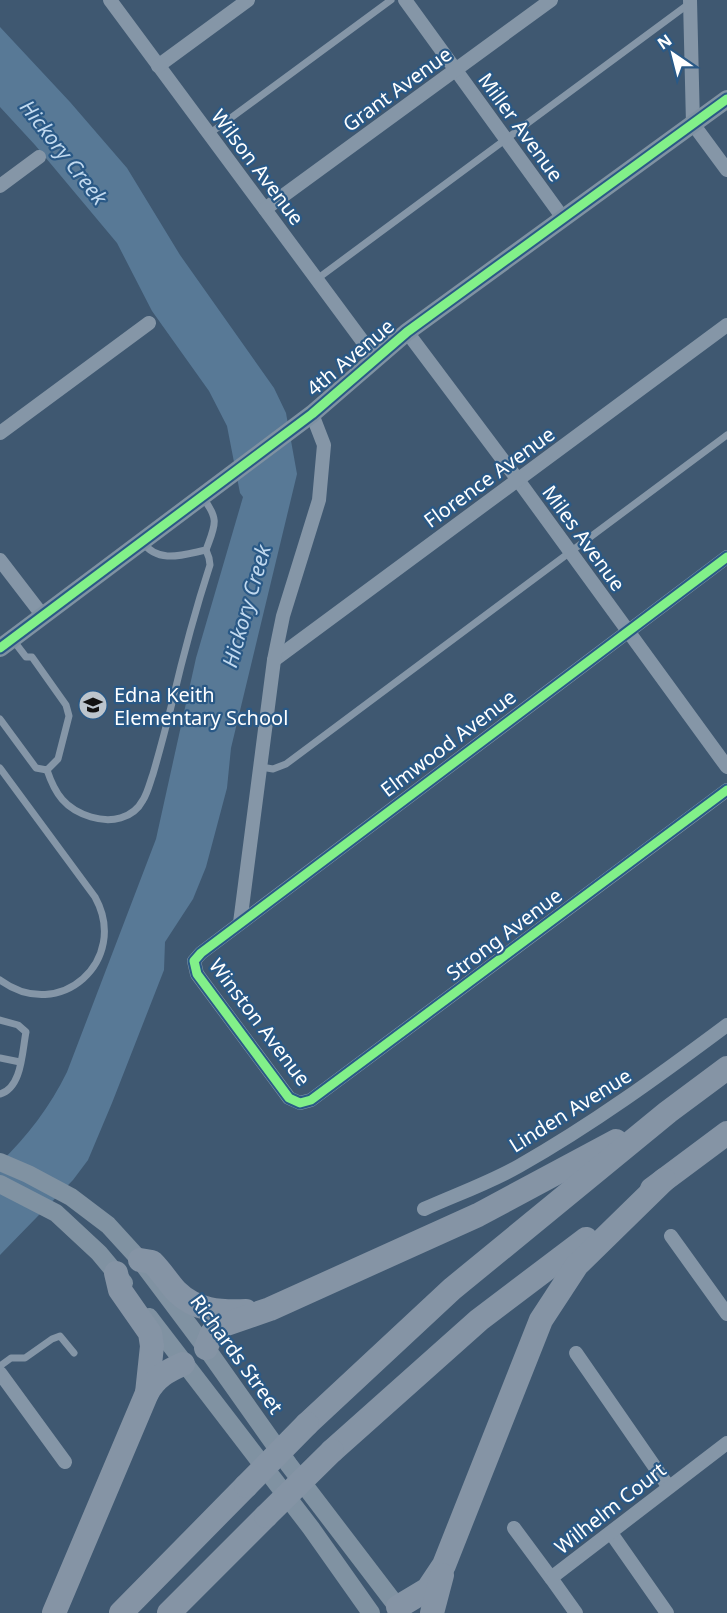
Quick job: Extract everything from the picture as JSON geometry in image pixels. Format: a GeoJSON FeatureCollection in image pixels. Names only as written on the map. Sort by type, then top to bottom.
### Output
{"type":"FeatureCollection","features":[{"type":"Feature","properties":{"kind":"highway"},"geometry":{"type":"LineString","coordinates":[[121,1613],[307,1424],[452,1289],[668,1112],[727,1068]]}},
{"type":"Feature","properties":{"kind":"highway"},"geometry":{"type":"LineString","coordinates":[[206,1348],[212,1333],[218,1327],[270,1309],[478,1215],[668,1112]]}},
{"type":"Feature","properties":{"kind":"highway"},"geometry":{"type":"LineString","coordinates":[[169,1613],[332,1451],[479,1320],[727,1133]]}},
{"type":"Feature","properties":{"kind":"highway"},"geometry":{"type":"LineString","coordinates":[[432,1613],[444,1565],[541,1320],[577,1265],[664,1180]]}},
{"type":"Feature","properties":{"kind":"highway"},"geometry":{"type":"LineString","coordinates":[[140,1260],[152,1262],[176,1291],[194,1305],[222,1312],[270,1309]]}},
{"type":"Feature","properties":{"kind":"highway"},"geometry":{"type":"LineString","coordinates":[[116,1273],[120,1290],[150,1333],[152,1346],[147,1393]]}},
{"type":"Feature","properties":{"kind":"highway"},"geometry":{"type":"LineString","coordinates":[[54,1613],[147,1393],[153,1383],[166,1371],[183,1364]]}},
{"type":"Feature","properties":{"kind":"highway"},"geometry":{"type":"LineString","coordinates":[[398,1611],[428,1589],[444,1565]]}},
{"type":"Feature","properties":{"kind":"street","name":"Wilson Avenue"},"geometry":{"type":"LineString","coordinates":[[110,0],[375,358]]}},
{"type":"Feature","properties":{"kind":"street"},"geometry":{"type":"LineString","coordinates":[[158,66],[248,0]]}},
{"type":"Feature","properties":{"kind":"street","name":"Miller Avenue"},"geometry":{"type":"LineString","coordinates":[[405,0],[563,218]]}},
{"type":"Feature","properties":{"kind":"street","name":"Grant Avenue"},"geometry":{"type":"LineString","coordinates":[[265,209],[551,0]]}},
{"type":"Feature","properties":{"kind":"street"},"geometry":{"type":"LineString","coordinates":[[690,1],[693,124],[727,170]]}},
{"type":"Feature","properties":{"kind":"street","name":"4th Avenue"},"geometry":{"type":"LineString","coordinates":[[6,643],[294,428],[407,333],[727,99]]}},
{"type":"Feature","properties":{"kind":"street"},"geometry":{"type":"LineString","coordinates":[[0,186],[39,158]]}},
{"type":"Feature","properties":{"kind":"street"},"geometry":{"type":"LineString","coordinates":[[0,433],[149,323]]}},
{"type":"Feature","properties":{"kind":"street","name":"Florence Avenue"},"geometry":{"type":"LineString","coordinates":[[274,660],[727,325]]}},
{"type":"Feature","properties":{"kind":"street","name":"Miles Avenue"},"geometry":{"type":"LineString","coordinates":[[407,333],[518,480],[727,767]]}},
{"type":"Feature","properties":{"kind":"street"},"geometry":{"type":"LineString","coordinates":[[240,923],[274,660],[284,616],[319,500],[324,445],[312,414]]}},
{"type":"Feature","properties":{"kind":"street","name":"Elmwood Avenue"},"geometry":{"type":"LineString","coordinates":[[194,961],[240,923],[727,557]]}},
{"type":"Feature","properties":{"kind":"street"},"geometry":{"type":"LineString","coordinates":[[0,560],[43,616]]}},
{"type":"Feature","properties":{"kind":"street","name":"Strong Avenue"},"geometry":{"type":"LineString","coordinates":[[300,1103],[311,1100],[727,790]]}},
{"type":"Feature","properties":{"kind":"street","name":"Winston Avenue"},"geometry":{"type":"LineString","coordinates":[[194,961],[197,974],[289,1098],[300,1103]]}},
{"type":"Feature","properties":{"kind":"street","name":"Linden Avenue"},"geometry":{"type":"LineString","coordinates":[[424,1209],[517,1167],[579,1131],[630,1097],[727,1025]]}},
{"type":"Feature","properties":{"kind":"street","name":"Richards Street"},"geometry":{"type":"LineString","coordinates":[[0,1162],[71,1197],[108,1225],[140,1260],[398,1611]]}},
{"type":"Feature","properties":{"kind":"street"},"geometry":{"type":"LineString","coordinates":[[0,1184],[56,1213],[116,1273],[183,1364],[311,1528],[371,1613]]}},
{"type":"Feature","properties":{"kind":"street"},"geometry":{"type":"LineString","coordinates":[[671,1236],[727,1314]]}},
{"type":"Feature","properties":{"kind":"street"},"geometry":{"type":"LineString","coordinates":[[183,1364],[206,1348]]}},
{"type":"Feature","properties":{"kind":"street"},"geometry":{"type":"LineString","coordinates":[[576,1353],[668,1486]]}},
{"type":"Feature","properties":{"kind":"street"},"geometry":{"type":"LineString","coordinates":[[3,1383],[65,1462]]}},
{"type":"Feature","properties":{"kind":"street","name":"Wilhelm Court"},"geometry":{"type":"LineString","coordinates":[[576,1613],[551,1578],[727,1443]]}},
{"type":"Feature","properties":{"kind":"street"},"geometry":{"type":"LineString","coordinates":[[513,1528],[551,1578]]}},
{"type":"Feature","properties":{"kind":"street"},"geometry":{"type":"LineString","coordinates":[[611,1533],[667,1613]]}},
{"type":"Feature","properties":{"kind":"lane"},"geometry":{"type":"LineString","coordinates":[[209,134],[392,0]]}},
{"type":"Feature","properties":{"kind":"lane"},"geometry":{"type":"LineString","coordinates":[[317,279],[690,1]]}},
{"type":"Feature","properties":{"kind":"lane"},"geometry":{"type":"LineString","coordinates":[[261,767],[273,769],[286,764],[727,435]]}},
{"type":"Feature","properties":{"kind":"lane"},"geometry":{"type":"LineString","coordinates":[[46,770],[52,787],[59,796],[76,811],[91,817],[106,820],[121,819],[143,801],[166,728],[184,653],[210,565],[206,550],[214,528],[214,513],[201,496]]}},
{"type":"Feature","properties":{"kind":"lane"},"geometry":{"type":"LineString","coordinates":[[141,541],[149,551],[158,555],[172,556],[206,550]]}},
{"type":"Feature","properties":{"kind":"lane"},"geometry":{"type":"LineString","coordinates":[[6,643],[26,657],[32,657],[66,705],[69,716],[58,759],[46,770]]}},
{"type":"Feature","properties":{"kind":"lane"},"geometry":{"type":"LineString","coordinates":[[0,719],[36,768],[46,770]]}},
{"type":"Feature","properties":{"kind":"lane"},"geometry":{"type":"LineString","coordinates":[[0,768],[95,897],[102,910],[104,928],[103,942],[95,963],[82,979],[70,988],[56,993],[27,994],[0,980]]}},
{"type":"Feature","properties":{"kind":"lane"},"geometry":{"type":"LineString","coordinates":[[0,1020],[18,1025],[26,1032],[15,1084],[5,1093],[0,1094]]}},
{"type":"Feature","properties":{"kind":"lane"},"geometry":{"type":"LineString","coordinates":[[0,1058],[20,1062]]}},
{"type":"Feature","properties":{"kind":"lane"},"geometry":{"type":"LineString","coordinates":[[0,1366],[11,1358],[25,1358],[60,1336],[74,1353]]}},
{"type":"Feature","properties":{"kind":"water","name":"Hickory Creek"},"geometry":{"type":"Polygon","coordinates":[[[0,27],[70,102],[127,168],[180,255],[274,388],[286,413],[297,474],[231,748],[227,788],[206,867],[193,899],[165,942],[164,970],[88,1160],[73,1180],[0,1255],[0,1163],[38,1120],[67,1072],[156,839],[196,658],[243,497],[240,493],[227,426],[209,391],[152,311],[117,243],[0,107],[0,27]]]}},
{"type":"Feature","properties":{"kind":"cycle path"},"geometry":{"type":"LineString","coordinates":[[0,648],[312,414],[407,332],[727,99]]}},
{"type":"Feature","properties":{"kind":"cycle path"},"geometry":{"type":"LineString","coordinates":[[727,557],[201,953],[194,961],[197,974],[289,1098],[300,1103],[311,1100],[727,790]]}},
{"type":"Feature","properties":{"kind":"place","name":"Edna Keith Elementary School"},"geometry":{"type":"Point","coordinates":[93,705]}}]}
